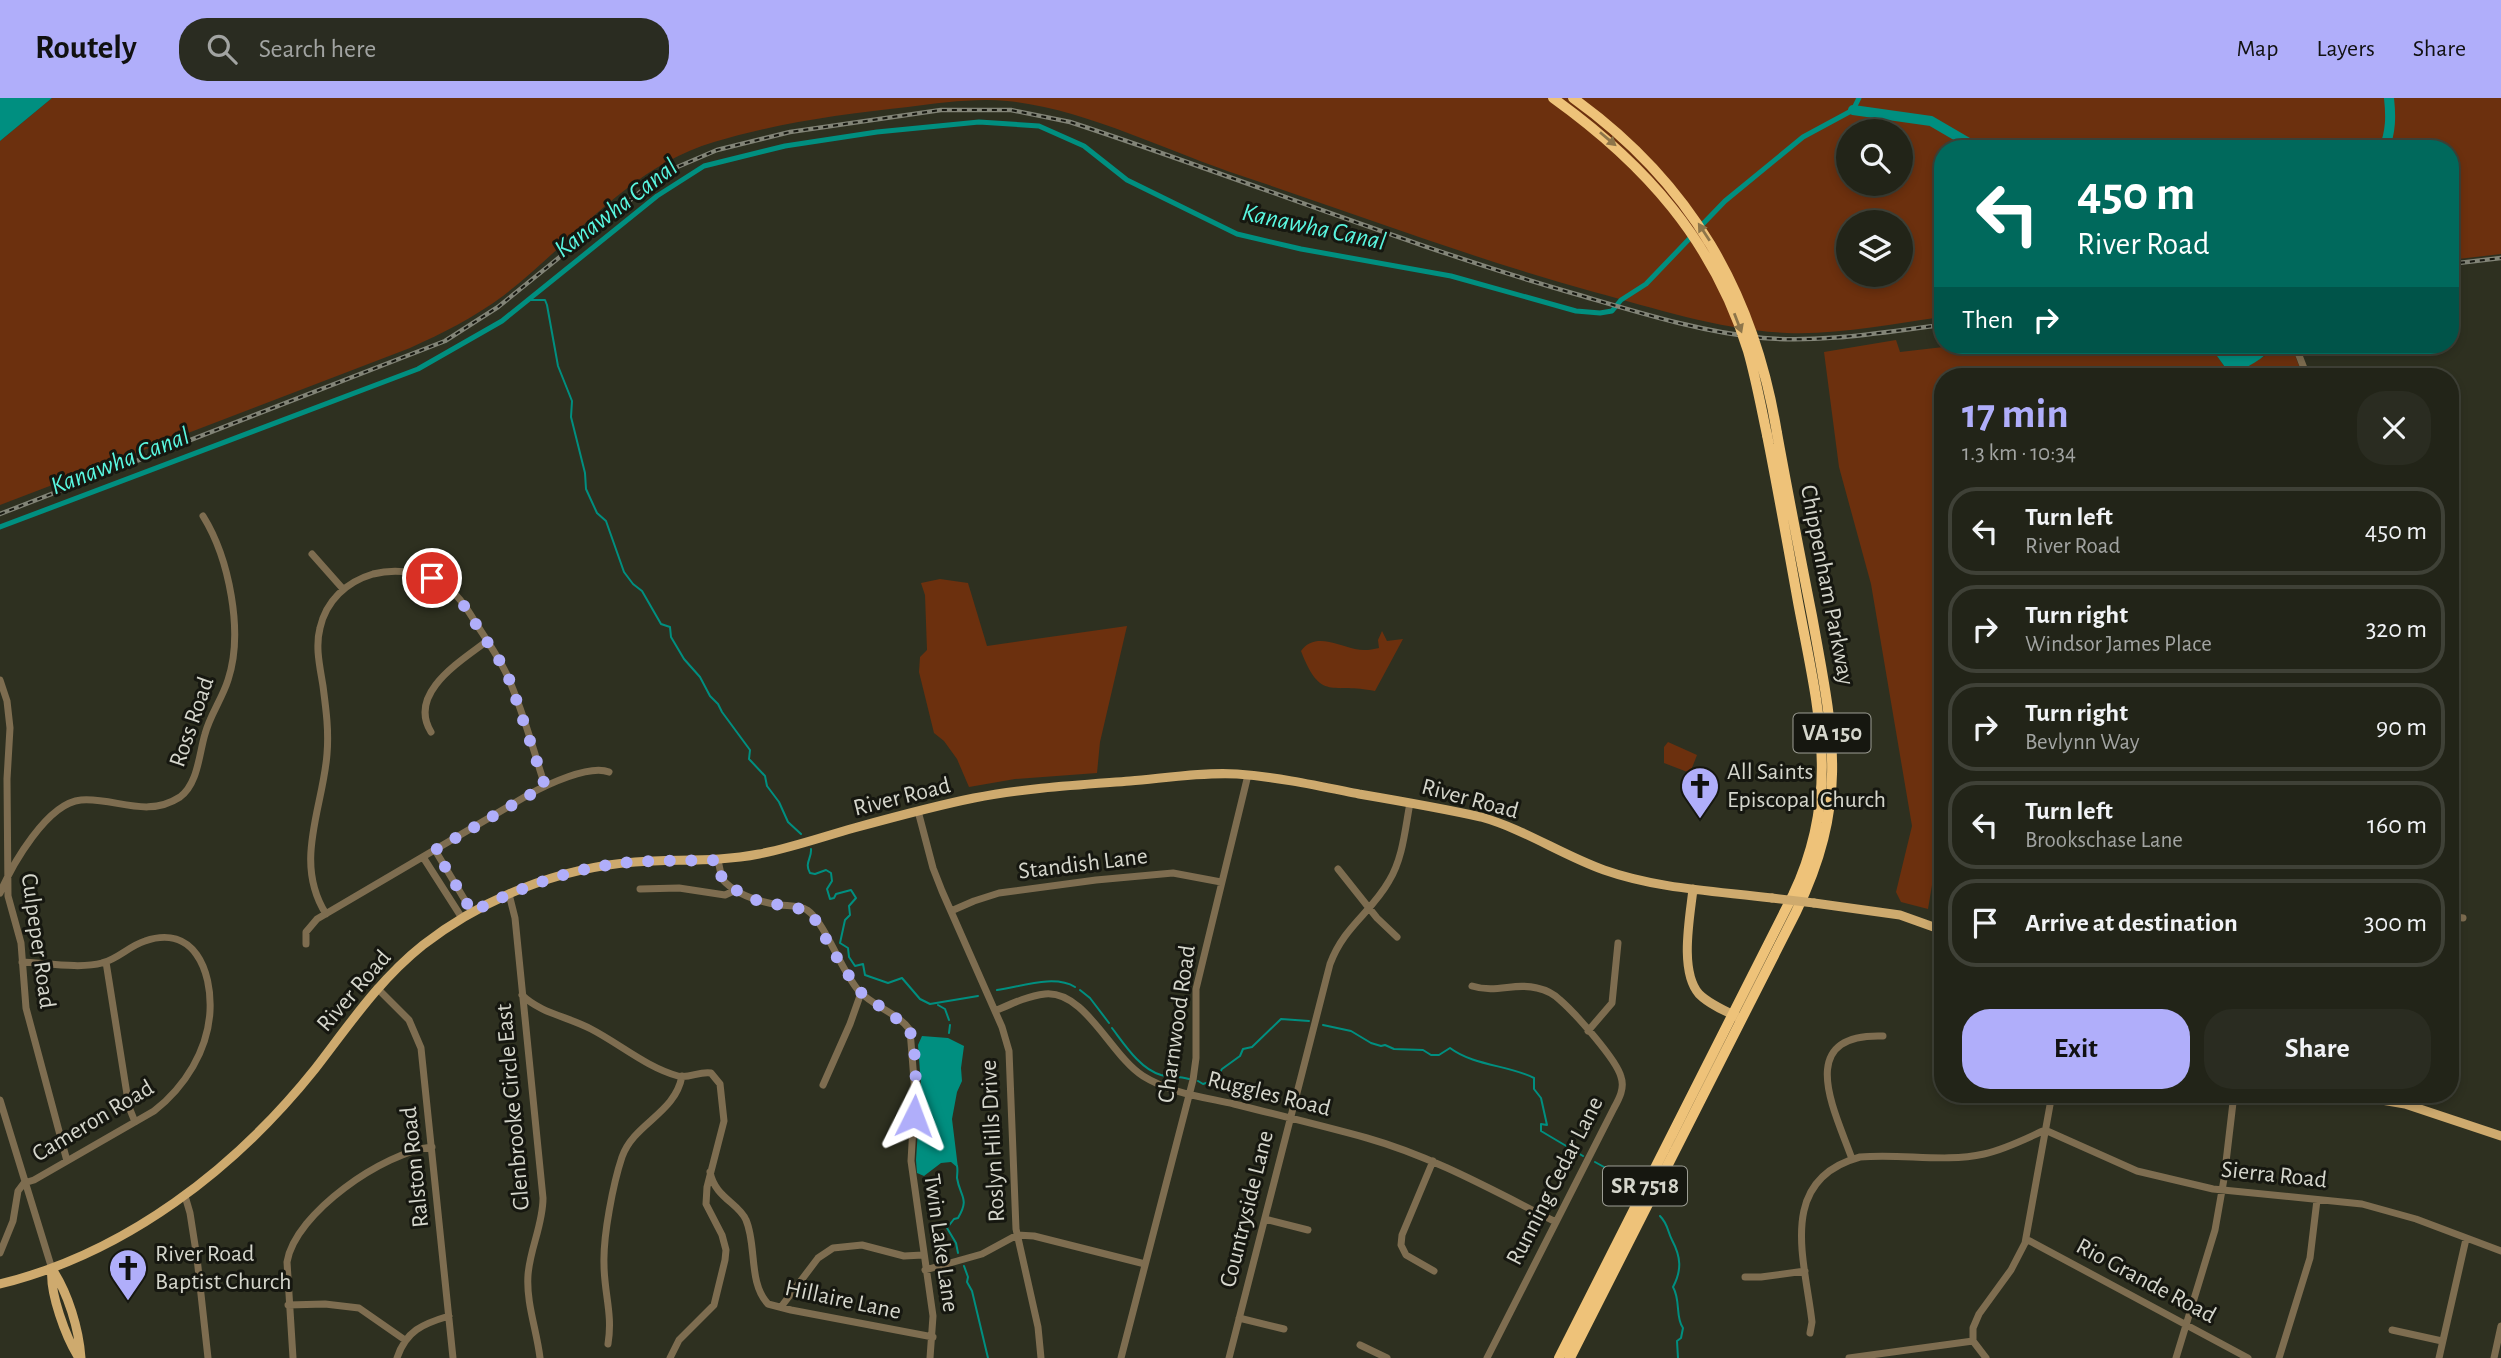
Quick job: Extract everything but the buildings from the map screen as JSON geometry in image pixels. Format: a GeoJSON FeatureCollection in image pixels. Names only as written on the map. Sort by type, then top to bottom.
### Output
{"type":"FeatureCollection","features":[{"type":"Feature","properties":{"kind":"highway","name":"VA 150"},"geometry":{"type":"LineString","coordinates":[[1553,98],[1605,137],[1638,167],[1674,208],[1700,247],[1725,292],[1740,328],[1772,434]]}},
{"type":"Feature","properties":{"kind":"highway","name":"VA 150"},"geometry":{"type":"LineString","coordinates":[[1573,98],[1610,126],[1647,160],[1677,194],[1713,245],[1751,325],[1766,374],[1772,434]]}},
{"type":"Feature","properties":{"kind":"highway","name":"Chippenham Parkway"},"geometry":{"type":"LineString","coordinates":[[1737,1017],[1800,880],[1815,834],[1822,786],[1820,718],[1772,434]]}},
{"type":"Feature","properties":{"kind":"highway","name":"SR 7518"},"geometry":{"type":"LineString","coordinates":[[1559,1358],[1737,1017]]}},
{"type":"Feature","properties":{"kind":"highway","name":"SR 7518"},"geometry":{"type":"LineString","coordinates":[[1570,1358],[1737,1017]]}},
{"type":"Feature","properties":{"kind":"main road","name":"River Road"},"geometry":{"type":"LineString","coordinates":[[0,1284],[52,1269],[129,1230],[185,1196],[225,1163],[297,1090],[377,988],[419,948],[472,912],[509,894],[591,868],[629,863],[718,860],[776,850],[918,811],[1024,791],[1181,776],[1248,775],[1410,803],[1494,821],[1605,870],[1636,880],[1900,915],[1934,927]]}},
{"type":"Feature","properties":{"kind":"main road"},"geometry":{"type":"LineString","coordinates":[[1693,889],[1688,949],[1692,980],[1700,995],[1737,1017]]}},
{"type":"Feature","properties":{"kind":"main road"},"geometry":{"type":"LineString","coordinates":[[2393,1103],[2424,1109],[2501,1136]]}},
{"type":"Feature","properties":{"kind":"main road"},"geometry":{"type":"LineString","coordinates":[[52,1269],[59,1279],[76,1330],[80,1358]]}},
{"type":"Feature","properties":{"kind":"street","name":"Ross Road"},"geometry":{"type":"LineString","coordinates":[[0,893],[7,876],[59,809],[86,800],[149,807],[175,799],[189,787],[207,726],[228,678],[232,648],[229,580],[216,539],[203,516]]}},
{"type":"Feature","properties":{"kind":"street"},"geometry":{"type":"LineString","coordinates":[[312,554],[343,589]]}},
{"type":"Feature","properties":{"kind":"street"},"geometry":{"type":"LineString","coordinates":[[326,914],[315,887],[311,850],[313,823],[325,771],[328,733],[318,642],[326,611],[343,589],[364,577],[378,573],[409,572],[438,581],[455,594],[510,681],[545,786]]}},
{"type":"Feature","properties":{"kind":"street"},"geometry":{"type":"LineString","coordinates":[[431,732],[424,718],[438,681],[487,641]]}},
{"type":"Feature","properties":{"kind":"street","name":"Culpeper Road"},"geometry":{"type":"LineString","coordinates":[[0,680],[7,701],[10,727],[8,896],[21,943],[26,1008],[67,1161]]}},
{"type":"Feature","properties":{"kind":"street"},"geometry":{"type":"LineString","coordinates":[[306,944],[308,928],[326,914],[545,786],[595,770],[609,772]]}},
{"type":"Feature","properties":{"kind":"street","name":"Charnwood Road"},"geometry":{"type":"LineString","coordinates":[[1121,1358],[1189,1094],[1196,1058],[1196,989],[1248,775]]}},
{"type":"Feature","properties":{"kind":"street","name":"Countryside Lane"},"geometry":{"type":"LineString","coordinates":[[1229,1358],[1334,955],[1344,935],[1382,892],[1394,871],[1410,803]]}},
{"type":"Feature","properties":{"kind":"street","name":"Roslyn Hills Drive"},"geometry":{"type":"LineString","coordinates":[[918,811],[933,868],[1006,1041],[1011,1070],[1017,1236],[1038,1327],[1041,1358]]}},
{"type":"Feature","properties":{"kind":"street"},"geometry":{"type":"LineString","coordinates":[[435,850],[472,912]]}},
{"type":"Feature","properties":{"kind":"street"},"geometry":{"type":"LineString","coordinates":[[423,857],[462,918]]}},
{"type":"Feature","properties":{"kind":"street"},"geometry":{"type":"LineString","coordinates":[[639,889],[679,888],[725,895],[736,890],[722,879],[718,860]]}},
{"type":"Feature","properties":{"kind":"street"},"geometry":{"type":"LineString","coordinates":[[1338,869],[1396,937]]}},
{"type":"Feature","properties":{"kind":"street","name":"Standish Lane"},"geometry":{"type":"LineString","coordinates":[[951,912],[999,893],[1108,879],[1173,873],[1221,882]]}},
{"type":"Feature","properties":{"kind":"street","name":"Twin Lake Lane"},"geometry":{"type":"LineString","coordinates":[[736,890],[762,902],[807,910],[861,993],[906,1024],[912,1035],[915,1093],[911,1161],[933,1316],[930,1358]]}},
{"type":"Feature","properties":{"kind":"street","name":"Glenbrooke Circle East"},"geometry":{"type":"LineString","coordinates":[[509,894],[515,918],[543,1199],[542,1220],[531,1254],[527,1280],[540,1358]]}},
{"type":"Feature","properties":{"kind":"street"},"geometry":{"type":"LineString","coordinates":[[2459,917],[2463,918]]}},
{"type":"Feature","properties":{"kind":"street","name":"Cameron Road"},"geometry":{"type":"LineString","coordinates":[[24,1183],[155,1111],[176,1091],[196,1060],[210,1013],[206,969],[199,955],[190,947],[168,938],[153,938],[106,962]]}},
{"type":"Feature","properties":{"kind":"street"},"geometry":{"type":"LineString","coordinates":[[1588,1031],[1612,1003],[1618,943]]}},
{"type":"Feature","properties":{"kind":"street"},"geometry":{"type":"LineString","coordinates":[[23,962],[83,965],[106,962],[128,1100],[135,1122]]}},
{"type":"Feature","properties":{"kind":"street","name":"Running Cedar Lane"},"geometry":{"type":"LineString","coordinates":[[1472,986],[1485,990],[1526,986],[1544,990],[1562,1002],[1588,1031],[1622,1079],[1622,1091],[1487,1358]]}},
{"type":"Feature","properties":{"kind":"street","name":"Ralston Road"},"geometry":{"type":"LineString","coordinates":[[377,988],[404,1014],[417,1034],[423,1061],[453,1358]]}},
{"type":"Feature","properties":{"kind":"street"},"geometry":{"type":"LineString","coordinates":[[823,1085],[861,993]]}},
{"type":"Feature","properties":{"kind":"street","name":"Ruggles Road"},"geometry":{"type":"LineString","coordinates":[[995,1011],[1037,995],[1055,994],[1071,999],[1133,1069],[1152,1081],[1189,1094],[1391,1145],[1433,1161],[1556,1222]]}},
{"type":"Feature","properties":{"kind":"street"},"geometry":{"type":"LineString","coordinates":[[522,995],[531,1003],[588,1027],[647,1062],[682,1076],[708,1072],[715,1075],[720,1084],[724,1127],[710,1172],[706,1204],[722,1234],[725,1261],[715,1304],[679,1340],[670,1358]]}},
{"type":"Feature","properties":{"kind":"street"},"geometry":{"type":"LineString","coordinates":[[1852,1159],[1827,1086],[1827,1066],[1832,1054],[1847,1041],[1863,1036],[1882,1036]]}},
{"type":"Feature","properties":{"kind":"street"},"geometry":{"type":"LineString","coordinates":[[608,1344],[611,1322],[604,1251],[621,1159],[634,1138],[673,1101],[682,1076]]}},
{"type":"Feature","properties":{"kind":"street"},"geometry":{"type":"LineString","coordinates":[[0,1100],[52,1269]]}},
{"type":"Feature","properties":{"kind":"street"},"geometry":{"type":"LineString","coordinates":[[1986,1358],[1973,1341],[1976,1320],[2011,1270],[2026,1239],[2050,1103]]}},
{"type":"Feature","properties":{"kind":"street"},"geometry":{"type":"LineString","coordinates":[[2176,1358],[2215,1230],[2223,1190],[2233,1103]]}},
{"type":"Feature","properties":{"kind":"street"},"geometry":{"type":"LineString","coordinates":[[1810,1334],[1812,1322],[1801,1224],[1806,1200],[1821,1181],[1852,1159],[1872,1156],[1975,1155],[1999,1150],[2045,1130]]}},
{"type":"Feature","properties":{"kind":"street","name":"Sierra Road"},"geometry":{"type":"LineString","coordinates":[[2045,1130],[2137,1171],[2223,1190],[2377,1207],[2501,1251]]}},
{"type":"Feature","properties":{"kind":"street"},"geometry":{"type":"LineString","coordinates":[[293,1358],[287,1257],[294,1240],[303,1227],[353,1181],[392,1160],[432,1147]]}},
{"type":"Feature","properties":{"kind":"street"},"geometry":{"type":"LineString","coordinates":[[1433,1161],[1404,1230],[1401,1245],[1409,1258],[1434,1271]]}},
{"type":"Feature","properties":{"kind":"street","name":"Hillaire Lane"},"geometry":{"type":"LineString","coordinates":[[710,1172],[724,1198],[746,1218],[762,1297],[768,1304],[933,1337]]}},
{"type":"Feature","properties":{"kind":"street"},"geometry":{"type":"LineString","coordinates":[[0,1253],[13,1221],[18,1191],[24,1183]]}},
{"type":"Feature","properties":{"kind":"street"},"geometry":{"type":"LineString","coordinates":[[185,1196],[195,1247],[208,1358]]}},
{"type":"Feature","properties":{"kind":"street"},"geometry":{"type":"LineString","coordinates":[[2279,1358],[2310,1258],[2316,1199]]}},
{"type":"Feature","properties":{"kind":"street"},"geometry":{"type":"LineString","coordinates":[[1265,1219],[1308,1230]]}},
{"type":"Feature","properties":{"kind":"street"},"geometry":{"type":"LineString","coordinates":[[925,1269],[992,1250],[1017,1236],[1034,1236],[1145,1264]]}},
{"type":"Feature","properties":{"kind":"street"},"geometry":{"type":"LineString","coordinates":[[2439,1358],[2466,1238]]}},
{"type":"Feature","properties":{"kind":"street","name":"Rio Grande Road"},"geometry":{"type":"LineString","coordinates":[[2026,1239],[2248,1358]]}},
{"type":"Feature","properties":{"kind":"street"},"geometry":{"type":"LineString","coordinates":[[781,1307],[818,1258],[833,1248],[862,1245],[904,1256],[923,1255]]}},
{"type":"Feature","properties":{"kind":"street"},"geometry":{"type":"LineString","coordinates":[[1745,1277],[1805,1271]]}},
{"type":"Feature","properties":{"kind":"street"},"geometry":{"type":"LineString","coordinates":[[288,1305],[327,1304],[359,1308],[405,1340]]}},
{"type":"Feature","properties":{"kind":"street"},"geometry":{"type":"LineString","coordinates":[[397,1358],[405,1340],[416,1329],[449,1316]]}},
{"type":"Feature","properties":{"kind":"street"},"geometry":{"type":"LineString","coordinates":[[1239,1318],[1284,1329]]}},
{"type":"Feature","properties":{"kind":"street"},"geometry":{"type":"LineString","coordinates":[[2494,1358],[2501,1326]]}},
{"type":"Feature","properties":{"kind":"street"},"geometry":{"type":"LineString","coordinates":[[2392,1330],[2442,1341]]}},
{"type":"Feature","properties":{"kind":"street"},"geometry":{"type":"LineString","coordinates":[[1849,1358],[1973,1341]]}},
{"type":"Feature","properties":{"kind":"street"},"geometry":{"type":"LineString","coordinates":[[1360,1345],[1387,1358]]}},
{"type":"Feature","properties":{"kind":"shaded area"},"geometry":{"type":"Polygon","coordinates":[[[52,98],[2501,98],[2501,254],[2459,259],[2459,140],[1934,140],[1934,318],[1826,332],[1787,333],[1738,328],[1665,312],[1549,279],[1242,176],[1066,112],[1036,105],[983,100],[859,113],[786,124],[738,135],[683,154],[627,188],[503,296],[446,331],[410,348],[0,505],[0,141],[52,98]]]}},
{"type":"Feature","properties":{"kind":"shaded area"},"geometry":{"type":"Polygon","coordinates":[[[1896,340],[1900,352],[1934,348],[1934,354],[2216,354],[2226,368],[1934,368],[1934,876],[1928,909],[1901,902],[1896,892],[1912,826],[1871,584],[1839,467],[1824,352],[1896,340]]]}},
{"type":"Feature","properties":{"kind":"shaded area"},"geometry":{"type":"Polygon","coordinates":[[[2267,354],[2294,354],[2300,368],[2242,368],[2267,354]]]}},
{"type":"Feature","properties":{"kind":"shaded area"},"geometry":{"type":"Polygon","coordinates":[[[940,579],[968,583],[987,646],[1127,626],[1100,742],[1097,773],[1015,779],[969,787],[957,759],[944,741],[934,733],[919,672],[920,657],[927,650],[925,595],[921,583],[940,579]]]}},
{"type":"Feature","properties":{"kind":"shaded area"},"geometry":{"type":"Polygon","coordinates":[[[1382,631],[1387,641],[1403,639],[1375,691],[1322,684],[1308,667],[1301,651],[1306,645],[1319,641],[1361,650],[1379,648],[1378,640],[1382,631]]]}},
{"type":"Feature","properties":{"kind":"shaded area"},"geometry":{"type":"Polygon","coordinates":[[[1668,742],[1697,755],[1690,773],[1664,763],[1664,747],[1668,742]]]}},
{"type":"Feature","properties":{"kind":"water"},"geometry":{"type":"Polygon","coordinates":[[[0,98],[52,98],[0,141],[0,98]]]}},
{"type":"Feature","properties":{"kind":"water"},"geometry":{"type":"Polygon","coordinates":[[[2216,354],[2266,354],[2245,368],[2226,368],[2216,354]]]}},
{"type":"Feature","properties":{"kind":"water"},"geometry":{"type":"Polygon","coordinates":[[[922,1036],[948,1038],[964,1046],[962,1081],[952,1119],[958,1168],[951,1162],[941,1163],[924,1176],[917,1173],[916,1160],[921,1085],[918,1045],[922,1036]]]}},
{"type":"Feature","properties":{"kind":"waterway","name":"Kanawha Canal"},"geometry":{"type":"LineString","coordinates":[[1698,229],[1725,201],[1803,137],[1853,110],[1859,98]]}},
{"type":"Feature","properties":{"kind":"waterway"},"geometry":{"type":"LineString","coordinates":[[2387,140],[2390,124],[2389,98]]}},
{"type":"Feature","properties":{"kind":"waterway"},"geometry":{"type":"LineString","coordinates":[[1853,110],[1931,121],[1964,140]]}},
{"type":"Feature","properties":{"kind":"waterway","name":"Kanawha Canal"},"geometry":{"type":"LineString","coordinates":[[0,527],[418,369],[502,321],[657,196],[704,166],[785,146],[877,132],[979,122],[1039,126],[1084,146],[1127,180],[1237,234],[1301,249],[1451,276],[1576,311],[1612,311],[1621,300],[1646,284],[1692,236]]}},
{"type":"Feature","properties":{"kind":"waterway"},"geometry":{"type":"LineString","coordinates":[[531,300],[545,300],[547,305],[558,366],[572,401],[571,417],[585,473],[586,489],[597,513],[606,521],[624,572],[642,591],[661,624],[670,627],[671,637],[684,659],[700,677],[710,696],[750,750],[749,759],[765,776],[767,786],[779,802],[788,822],[801,834]]}},
{"type":"Feature","properties":{"kind":"waterway"},"geometry":{"type":"LineString","coordinates":[[811,849],[808,866],[810,873],[826,870],[831,873],[832,881],[827,889],[830,899],[836,894],[851,890],[856,898],[849,906],[850,915],[845,920],[840,943],[848,948],[849,957],[855,966],[863,964],[865,975],[888,983],[902,978],[920,999],[930,1004],[978,996]]}},
{"type":"Feature","properties":{"kind":"waterway"},"geometry":{"type":"LineString","coordinates":[[997,990],[1047,981],[1067,983],[1075,987]]}},
{"type":"Feature","properties":{"kind":"waterway"},"geometry":{"type":"LineString","coordinates":[[1080,990],[1090,998],[1109,1023]]}},
{"type":"Feature","properties":{"kind":"waterway"},"geometry":{"type":"LineString","coordinates":[[938,1005],[945,1009],[949,1020]]}},
{"type":"Feature","properties":{"kind":"waterway"},"geometry":{"type":"LineString","coordinates":[[1198,1081],[1203,1084],[1215,1080],[1222,1069],[1240,1056],[1243,1049],[1252,1047],[1281,1019],[1309,1021]]}},
{"type":"Feature","properties":{"kind":"waterway"},"geometry":{"type":"LineString","coordinates":[[949,1033],[950,1025]]}},
{"type":"Feature","properties":{"kind":"waterway"},"geometry":{"type":"LineString","coordinates":[[1323,1025],[1351,1031],[1371,1043],[1394,1049],[1423,1050],[1431,1055],[1439,1055],[1450,1048],[1481,1062],[1534,1078],[1534,1089],[1541,1098],[1547,1125],[1541,1124],[1541,1131],[1583,1156]]}},
{"type":"Feature","properties":{"kind":"waterway"},"geometry":{"type":"LineString","coordinates":[[1112,1028],[1146,1068],[1161,1075],[1189,1079]]}},
{"type":"Feature","properties":{"kind":"waterway"},"geometry":{"type":"LineString","coordinates":[[1595,1162],[1613,1172],[1626,1190]]}},
{"type":"Feature","properties":{"kind":"waterway"},"geometry":{"type":"LineString","coordinates":[[957,1166],[958,1184],[964,1202],[958,1218],[947,1228],[956,1243],[958,1253]]}},
{"type":"Feature","properties":{"kind":"waterway"},"geometry":{"type":"LineString","coordinates":[[1660,1216],[1666,1224],[1679,1258],[1678,1275],[1673,1287],[1683,1328],[1681,1338],[1677,1341],[1678,1358]]}},
{"type":"Feature","properties":{"kind":"waterway"},"geometry":{"type":"LineString","coordinates":[[964,1266],[988,1358]]}},
{"type":"Feature","properties":{"kind":"railway"},"geometry":{"type":"LineString","coordinates":[[0,514],[445,341],[498,307],[650,184],[675,168],[717,150],[790,132],[941,110],[1011,110],[1070,122],[1509,274],[1691,326],[1763,338],[1808,339],[1934,326]]}},
{"type":"Feature","properties":{"kind":"railway"},"geometry":{"type":"LineString","coordinates":[[2459,263],[2501,258]]}},
{"type":"Feature","properties":{"kind":"place","name":"All Saints Episcopal Church"},"geometry":{"type":"Point","coordinates":[1700,820]}},
{"type":"Feature","properties":{"kind":"place","name":"River Road Baptist Church"},"geometry":{"type":"Point","coordinates":[128,1302]}},
{"type":"Feature","properties":{"kind":"route"},"geometry":{"type":"LineString","coordinates":[[432,578],[459,598],[501,663],[510,681],[545,786],[435,850],[472,912],[527,886],[591,868],[629,863],[718,860],[720,876],[736,890],[762,902],[807,910],[817,922],[852,983],[875,1004],[908,1027],[912,1035],[915,1077],[914,1116]]}}]}
